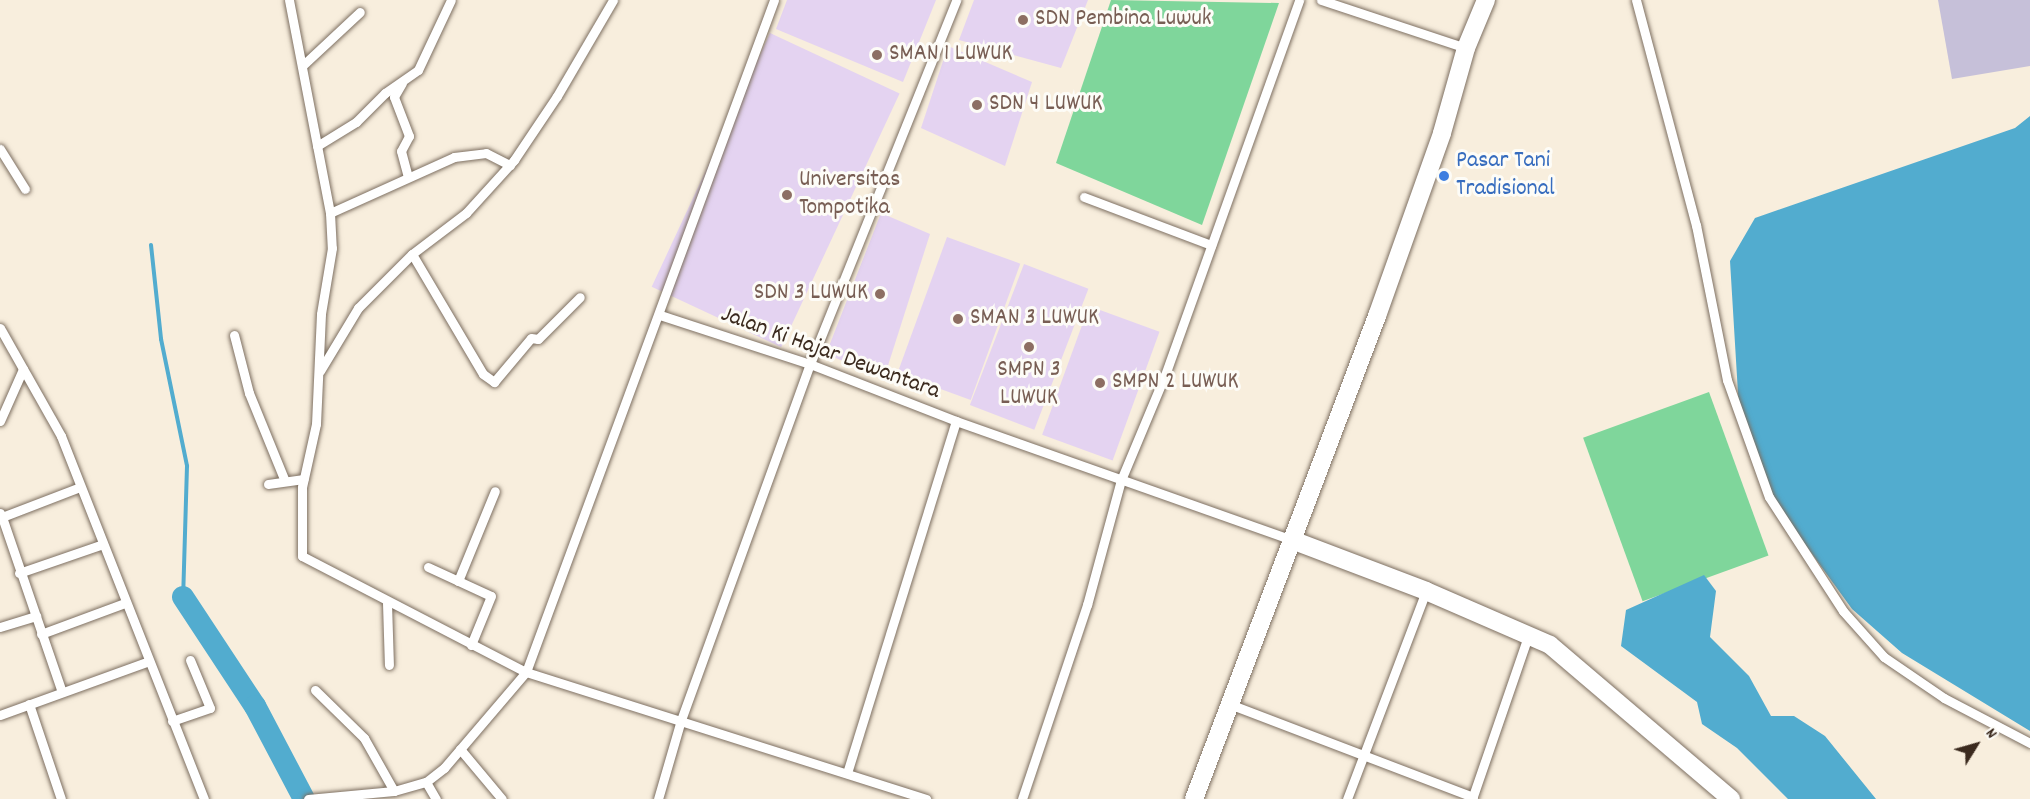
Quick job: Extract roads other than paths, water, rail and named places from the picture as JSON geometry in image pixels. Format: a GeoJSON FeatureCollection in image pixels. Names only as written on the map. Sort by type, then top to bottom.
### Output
{"type":"FeatureCollection","features":[{"type":"Feature","properties":{"kind":"highway"},"geometry":{"type":"LineString","coordinates":[[1196,798],[1442,133],[1483,3]]}},
{"type":"Feature","properties":{"kind":"highway"},"geometry":{"type":"LineString","coordinates":[[1292,540],[1529,633],[1594,678],[1731,799]]}},
{"type":"Feature","properties":{"kind":"street"},"geometry":{"type":"LineString","coordinates":[[289,0],[330,213],[332,248],[321,314],[316,424],[304,479],[302,556],[387,603],[526,672],[926,799]]}},
{"type":"Feature","properties":{"kind":"street"},"geometry":{"type":"LineString","coordinates":[[317,146],[356,122],[418,70],[451,0]]}},
{"type":"Feature","properties":{"kind":"street"},"geometry":{"type":"LineString","coordinates":[[320,372],[358,308],[412,254],[466,213],[510,165],[557,96],[613,0]]}},
{"type":"Feature","properties":{"kind":"street"},"geometry":{"type":"LineString","coordinates":[[308,799],[394,791],[426,782],[460,749],[526,672],[660,315],[774,0]]}},
{"type":"Feature","properties":{"kind":"street"},"geometry":{"type":"LineString","coordinates":[[658,799],[681,720],[810,364],[956,0]]}},
{"type":"Feature","properties":{"kind":"street"},"geometry":{"type":"LineString","coordinates":[[1022,799],[1087,605],[1121,480],[1165,375],[1299,0]]}},
{"type":"Feature","properties":{"kind":"street"},"geometry":{"type":"LineString","coordinates":[[1321,0],[1467,48]]}},
{"type":"Feature","properties":{"kind":"street"},"geometry":{"type":"LineString","coordinates":[[1636,0],[1696,225],[1727,380],[1769,497],[1843,611],[1884,657],[1944,698],[2030,743]]}},
{"type":"Feature","properties":{"kind":"street"},"geometry":{"type":"LineString","coordinates":[[302,66],[360,12]]}},
{"type":"Feature","properties":{"kind":"street"},"geometry":{"type":"LineString","coordinates":[[404,80],[394,97],[409,136],[401,151],[408,177]]}},
{"type":"Feature","properties":{"kind":"street"},"geometry":{"type":"LineString","coordinates":[[0,149],[26,189]]}},
{"type":"Feature","properties":{"kind":"street"},"geometry":{"type":"LineString","coordinates":[[330,213],[408,177],[474,152],[510,165]]}},
{"type":"Feature","properties":{"kind":"street"},"geometry":{"type":"LineString","coordinates":[[1084,197],[1211,245]]}},
{"type":"Feature","properties":{"kind":"street"},"geometry":{"type":"LineString","coordinates":[[412,254],[483,374],[494,382],[531,339],[538,339],[580,297]]}},
{"type":"Feature","properties":{"kind":"street","name":"Jalan Ki Hajar Dewantara"},"geometry":{"type":"LineString","coordinates":[[660,315],[810,364],[956,421],[1292,540]]}},
{"type":"Feature","properties":{"kind":"street"},"geometry":{"type":"LineString","coordinates":[[0,328],[61,436],[204,799]]}},
{"type":"Feature","properties":{"kind":"street"},"geometry":{"type":"LineString","coordinates":[[234,335],[249,393],[285,481]]}},
{"type":"Feature","properties":{"kind":"street"},"geometry":{"type":"LineString","coordinates":[[0,422],[23,369]]}},
{"type":"Feature","properties":{"kind":"street"},"geometry":{"type":"LineString","coordinates":[[847,773],[956,421]]}},
{"type":"Feature","properties":{"kind":"street"},"geometry":{"type":"LineString","coordinates":[[268,484],[304,479]]}},
{"type":"Feature","properties":{"kind":"street"},"geometry":{"type":"LineString","coordinates":[[62,692],[19,573],[1,515],[80,487]]}},
{"type":"Feature","properties":{"kind":"street"},"geometry":{"type":"LineString","coordinates":[[458,581],[495,491]]}},
{"type":"Feature","properties":{"kind":"street"},"geometry":{"type":"LineString","coordinates":[[19,573],[103,544]]}},
{"type":"Feature","properties":{"kind":"street"},"geometry":{"type":"LineString","coordinates":[[428,567],[491,596],[471,645]]}},
{"type":"Feature","properties":{"kind":"street"},"geometry":{"type":"LineString","coordinates":[[1347,799],[1362,754],[1426,591]]}},
{"type":"Feature","properties":{"kind":"street"},"geometry":{"type":"LineString","coordinates":[[41,633],[125,603]]}},
{"type":"Feature","properties":{"kind":"street"},"geometry":{"type":"LineString","coordinates":[[387,603],[389,665]]}},
{"type":"Feature","properties":{"kind":"street"},"geometry":{"type":"LineString","coordinates":[[0,627],[36,616]]}},
{"type":"Feature","properties":{"kind":"street"},"geometry":{"type":"LineString","coordinates":[[1232,705],[1473,798],[1529,633]]}},
{"type":"Feature","properties":{"kind":"street"},"geometry":{"type":"LineString","coordinates":[[172,721],[210,708],[190,660]]}},
{"type":"Feature","properties":{"kind":"street"},"geometry":{"type":"LineString","coordinates":[[0,715],[148,661]]}},
{"type":"Feature","properties":{"kind":"street"},"geometry":{"type":"LineString","coordinates":[[315,690],[364,738],[394,791]]}},
{"type":"Feature","properties":{"kind":"street"},"geometry":{"type":"LineString","coordinates":[[29,704],[61,799]]}},
{"type":"Feature","properties":{"kind":"street"},"geometry":{"type":"LineString","coordinates":[[460,749],[502,799]]}},
{"type":"Feature","properties":{"kind":"street"},"geometry":{"type":"LineString","coordinates":[[426,782],[436,799]]}},
{"type":"Feature","properties":{"kind":"water"},"geometry":{"type":"Polygon","coordinates":[[[2030,116],[2030,731],[1902,653],[1852,609],[1773,500],[1739,410],[1730,261],[1755,218],[2015,128],[2030,116]]]}},
{"type":"Feature","properties":{"kind":"water"},"geometry":{"type":"Polygon","coordinates":[[[1704,575],[1716,591],[1710,637],[1749,676],[1771,716],[1794,716],[1825,736],[1876,799],[1788,799],[1737,748],[1702,724],[1697,702],[1621,646],[1626,610],[1704,575]]]}},
{"type":"Feature","properties":{"kind":"waterway"},"geometry":{"type":"LineString","coordinates":[[151,245],[161,339],[187,466],[183,597]]}},
{"type":"Feature","properties":{"kind":"waterway"},"geometry":{"type":"LineString","coordinates":[[183,597],[255,706],[304,799]]}},
{"type":"Feature","properties":{"kind":"place","name":"SDN Pembina Luwuk"},"geometry":{"type":"Point","coordinates":[1023,20]}},
{"type":"Feature","properties":{"kind":"place","name":"SMAN 1 LUWUK"},"geometry":{"type":"Point","coordinates":[877,55]}},
{"type":"Feature","properties":{"kind":"place","name":"SDN 4 LUWUK"},"geometry":{"type":"Point","coordinates":[977,105]}},
{"type":"Feature","properties":{"kind":"place","name":"Pasar Tani Tradisional"},"geometry":{"type":"Point","coordinates":[1444,176]}},
{"type":"Feature","properties":{"kind":"place","name":"Universitas Tompotika"},"geometry":{"type":"Point","coordinates":[787,195]}},
{"type":"Feature","properties":{"kind":"place","name":"SDN 3 LUWUK"},"geometry":{"type":"Point","coordinates":[880,294]}},
{"type":"Feature","properties":{"kind":"place","name":"SMAN 3 LUWUK"},"geometry":{"type":"Point","coordinates":[958,319]}},
{"type":"Feature","properties":{"kind":"place","name":"SMPN 3 LUWUK"},"geometry":{"type":"Point","coordinates":[1029,347]}},
{"type":"Feature","properties":{"kind":"place","name":"SMPN 2 LUWUK"},"geometry":{"type":"Point","coordinates":[1100,383]}}]}
